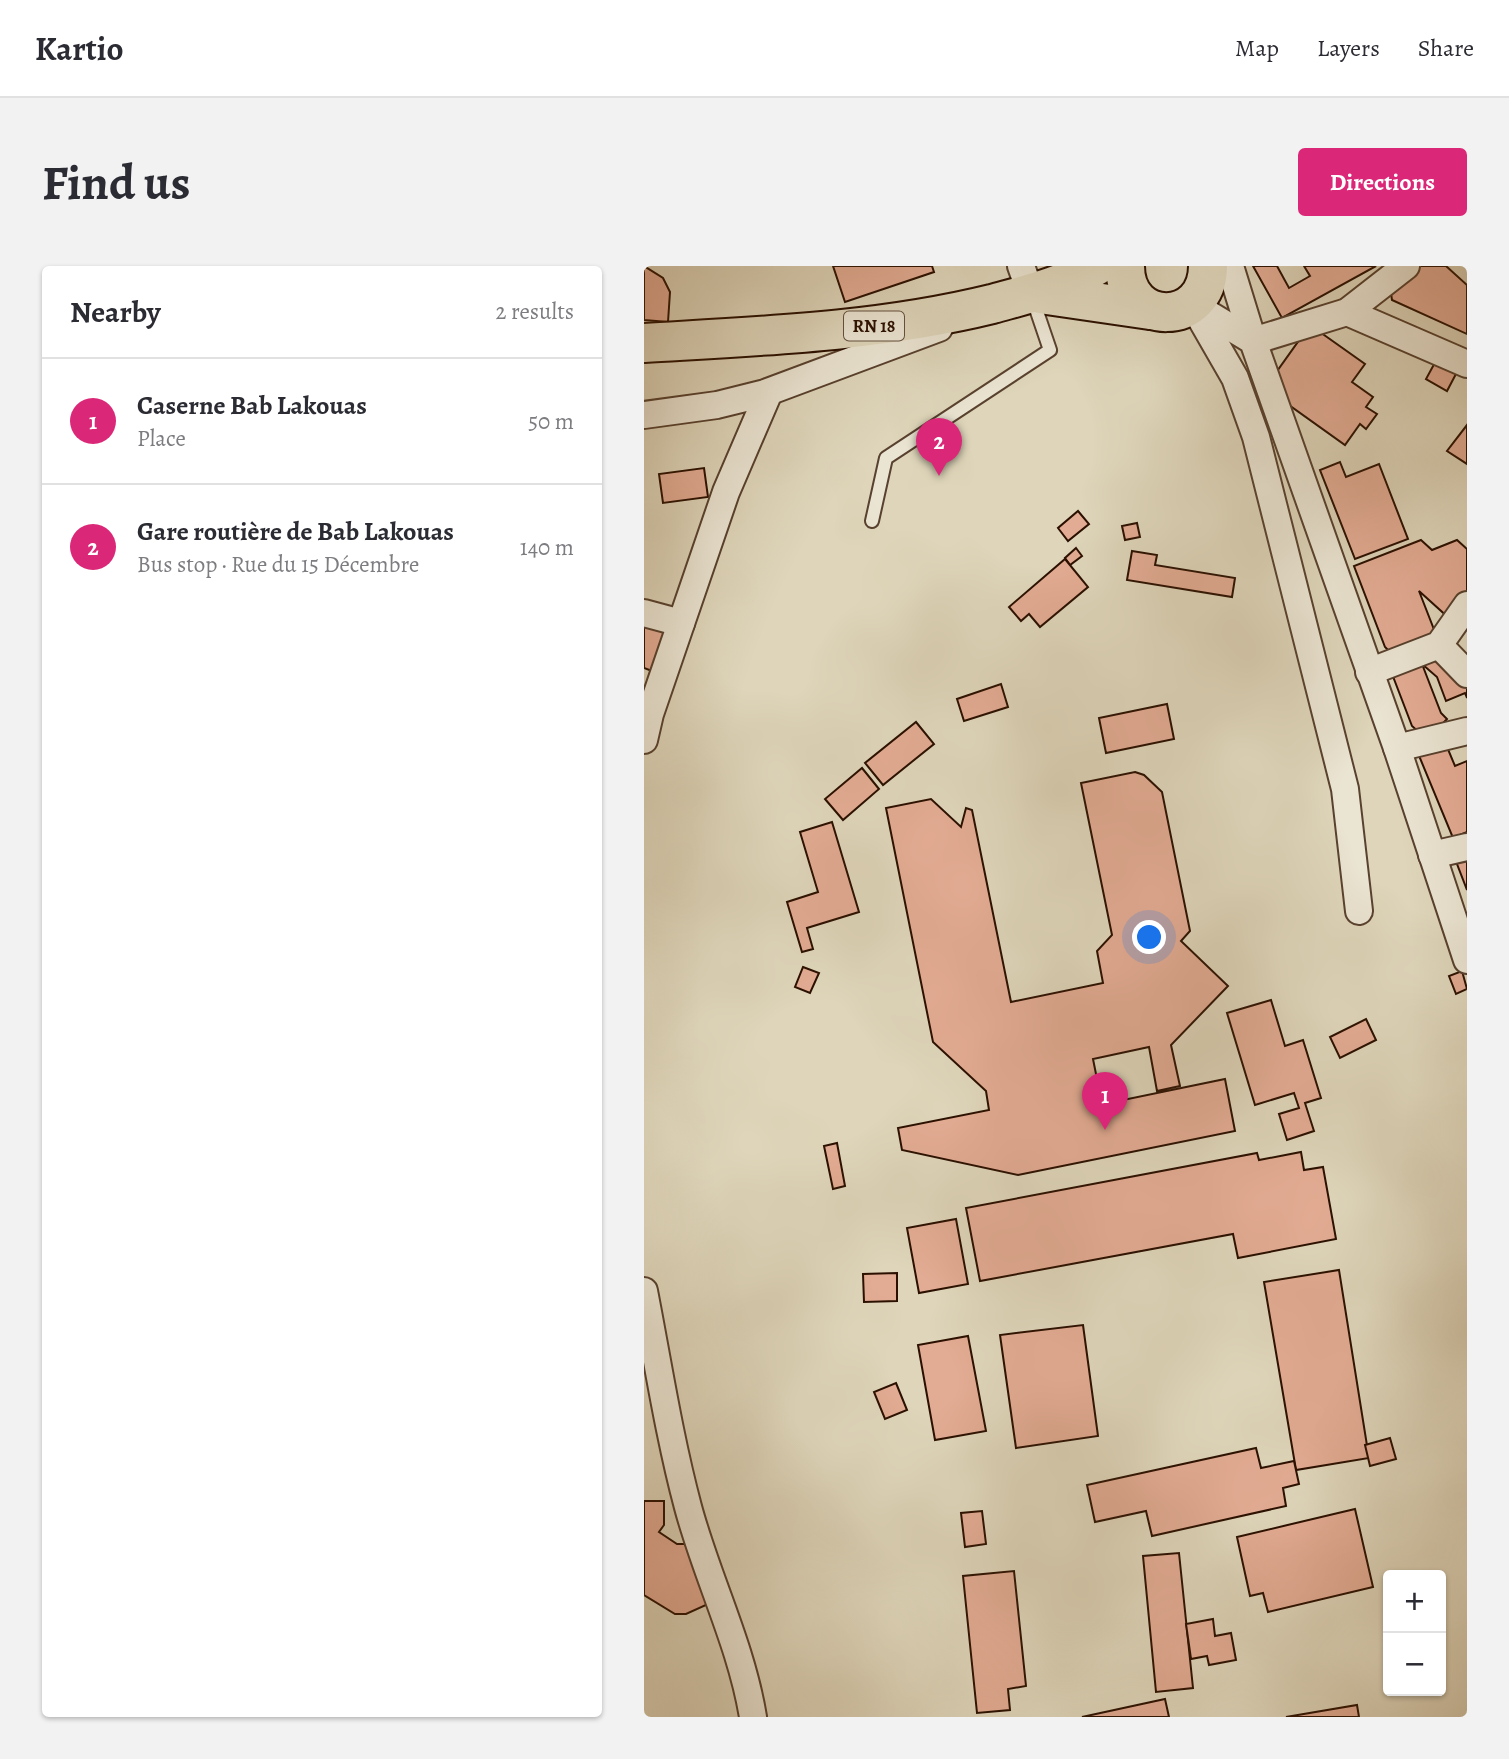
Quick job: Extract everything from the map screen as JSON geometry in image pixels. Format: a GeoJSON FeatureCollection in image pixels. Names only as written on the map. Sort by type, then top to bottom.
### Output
{"type":"FeatureCollection","features":[{"type":"Feature","properties":{"kind":"main road","name":"RN 18"},"geometry":{"type":"LineString","coordinates":[[644,344],[820,333],[932,319],[1026,280],[1096,266]]}},
{"type":"Feature","properties":{"kind":"main road"},"geometry":{"type":"LineString","coordinates":[[1125,266],[1129,292],[1150,310]]}},
{"type":"Feature","properties":{"kind":"main road"},"geometry":{"type":"LineString","coordinates":[[1026,280],[1172,313],[1192,304],[1207,281],[1208,266]]}},
{"type":"Feature","properties":{"kind":"street"},"geometry":{"type":"LineString","coordinates":[[1230,266],[1253,341],[1397,748],[1467,960]]}},
{"type":"Feature","properties":{"kind":"street"},"geometry":{"type":"LineString","coordinates":[[1192,304],[1253,341],[1346,312],[1406,266]]}},
{"type":"Feature","properties":{"kind":"street"},"geometry":{"type":"LineString","coordinates":[[644,415],[717,405],[769,392],[1026,280]]}},
{"type":"Feature","properties":{"kind":"street"},"geometry":{"type":"LineString","coordinates":[[1192,304],[1235,378],[1256,437],[1345,789],[1359,911]]}},
{"type":"Feature","properties":{"kind":"street"},"geometry":{"type":"LineString","coordinates":[[1346,312],[1467,365]]}},
{"type":"Feature","properties":{"kind":"street"},"geometry":{"type":"LineString","coordinates":[[644,740],[726,492],[769,392]]}},
{"type":"Feature","properties":{"kind":"street"},"geometry":{"type":"LineString","coordinates":[[1370,672],[1439,645],[1467,605]]}},
{"type":"Feature","properties":{"kind":"street"},"geometry":{"type":"LineString","coordinates":[[644,613],[681,623]]}},
{"type":"Feature","properties":{"kind":"street"},"geometry":{"type":"LineString","coordinates":[[1439,645],[1467,674]]}},
{"type":"Feature","properties":{"kind":"street"},"geometry":{"type":"LineString","coordinates":[[1397,748],[1467,731]]}},
{"type":"Feature","properties":{"kind":"street"},"geometry":{"type":"LineString","coordinates":[[1432,855],[1467,847]]}},
{"type":"Feature","properties":{"kind":"street"},"geometry":{"type":"LineString","coordinates":[[644,1291],[688,1507],[705,1564],[736,1642],[753,1717]]}},
{"type":"Feature","properties":{"kind":"lane"},"geometry":{"type":"LineString","coordinates":[[872,521],[886,458],[1050,350],[1026,280]]}},
{"type":"Feature","properties":{"kind":"building"},"geometry":{"type":"Polygon","coordinates":[[[644,266],[663,278],[670,292],[668,322],[644,320],[644,266]]]}},
{"type":"Feature","properties":{"kind":"building"},"geometry":{"type":"Polygon","coordinates":[[[833,266],[932,266],[934,272],[845,302],[833,266]]]}},
{"type":"Feature","properties":{"kind":"building"},"geometry":{"type":"Polygon","coordinates":[[[1253,266],[1277,266],[1289,288],[1310,276],[1304,266],[1376,266],[1282,318],[1253,266]]]}},
{"type":"Feature","properties":{"kind":"building"},"geometry":{"type":"Polygon","coordinates":[[[1413,266],[1446,266],[1467,285],[1467,334],[1392,300],[1390,287],[1413,266]]]}},
{"type":"Feature","properties":{"kind":"building"},"geometry":{"type":"Polygon","coordinates":[[[1310,325],[1365,364],[1352,382],[1373,397],[1366,407],[1377,414],[1366,429],[1360,424],[1345,445],[1265,388],[1310,325]]]}},
{"type":"Feature","properties":{"kind":"building"},"geometry":{"type":"Polygon","coordinates":[[[1444,346],[1457,372],[1447,391],[1426,379],[1444,346]]]}},
{"type":"Feature","properties":{"kind":"building"},"geometry":{"type":"Polygon","coordinates":[[[1467,425],[1467,464],[1447,451],[1467,425]]]}},
{"type":"Feature","properties":{"kind":"building"},"geometry":{"type":"Polygon","coordinates":[[[1340,462],[1346,477],[1379,464],[1408,539],[1355,559],[1320,470],[1340,462]]]}},
{"type":"Feature","properties":{"kind":"building"},"geometry":{"type":"Polygon","coordinates":[[[704,468],[708,497],[663,503],[659,474],[704,468]]]}},
{"type":"Feature","properties":{"kind":"building"},"geometry":{"type":"Polygon","coordinates":[[[1078,511],[1089,524],[1068,541],[1058,528],[1078,511]]]}},
{"type":"Feature","properties":{"kind":"building"},"geometry":{"type":"Polygon","coordinates":[[[1137,523],[1140,537],[1125,540],[1122,526],[1137,523]]]}},
{"type":"Feature","properties":{"kind":"building"},"geometry":{"type":"Polygon","coordinates":[[[1421,540],[1432,550],[1457,540],[1467,549],[1467,601],[1450,619],[1419,591],[1435,632],[1467,670],[1467,698],[1465,693],[1446,701],[1437,677],[1422,664],[1441,713],[1447,719],[1438,729],[1422,735],[1412,726],[1389,666],[1396,658],[1385,647],[1354,566],[1421,540]]]}},
{"type":"Feature","properties":{"kind":"building"},"geometry":{"type":"Polygon","coordinates":[[[1076,548],[1082,556],[1070,565],[1065,558],[1076,548]]]}},
{"type":"Feature","properties":{"kind":"building"},"geometry":{"type":"Polygon","coordinates":[[[1132,551],[1157,555],[1155,565],[1235,578],[1232,597],[1127,580],[1132,551]]]}},
{"type":"Feature","properties":{"kind":"building"},"geometry":{"type":"Polygon","coordinates":[[[1065,559],[1088,587],[1040,627],[1029,614],[1021,621],[1009,607],[1065,559]]]}},
{"type":"Feature","properties":{"kind":"building"},"geometry":{"type":"Polygon","coordinates":[[[644,614],[684,629],[665,676],[644,668],[644,614]]]}},
{"type":"Feature","properties":{"kind":"building"},"geometry":{"type":"Polygon","coordinates":[[[1001,684],[1008,707],[964,721],[957,699],[1001,684]]]}},
{"type":"Feature","properties":{"kind":"building"},"geometry":{"type":"Polygon","coordinates":[[[1167,704],[1174,739],[1106,753],[1099,718],[1167,704]]]}},
{"type":"Feature","properties":{"kind":"building"},"geometry":{"type":"Polygon","coordinates":[[[916,722],[934,744],[883,785],[865,763],[916,722]]]}},
{"type":"Feature","properties":{"kind":"building"},"geometry":{"type":"Polygon","coordinates":[[[1442,735],[1455,766],[1467,761],[1467,832],[1453,838],[1415,746],[1442,735]]]}},
{"type":"Feature","properties":{"kind":"building"},"geometry":{"type":"Polygon","coordinates":[[[862,768],[879,789],[843,820],[825,799],[862,768]]]}},
{"type":"Feature","properties":{"kind":"building"},"geometry":{"type":"Polygon","coordinates":[[[1135,772],[1144,775],[1162,792],[1190,931],[1181,941],[1228,986],[1171,1045],[1180,1086],[1157,1091],[1149,1047],[1093,1059],[1098,1084],[1091,1092],[1104,1104],[1225,1079],[1235,1131],[1018,1175],[902,1150],[898,1128],[989,1110],[986,1091],[933,1042],[886,808],[931,799],[961,827],[966,808],[972,810],[1011,1002],[1103,983],[1097,951],[1112,935],[1081,783],[1135,772]]]}},
{"type":"Feature","properties":{"kind":"building"},"geometry":{"type":"Polygon","coordinates":[[[832,822],[859,912],[807,928],[813,949],[802,952],[787,902],[818,892],[800,832],[832,822]]]}},
{"type":"Feature","properties":{"kind":"building"},"geometry":{"type":"Polygon","coordinates":[[[1467,845],[1467,890],[1452,851],[1467,845]]]}},
{"type":"Feature","properties":{"kind":"building"},"geometry":{"type":"Polygon","coordinates":[[[803,967],[819,973],[810,993],[795,987],[803,967]]]}},
{"type":"Feature","properties":{"kind":"building"},"geometry":{"type":"Polygon","coordinates":[[[1462,971],[1467,989],[1456,994],[1449,976],[1462,971]]]}},
{"type":"Feature","properties":{"kind":"building"},"geometry":{"type":"Polygon","coordinates":[[[1271,1000],[1285,1046],[1303,1040],[1321,1098],[1305,1103],[1314,1131],[1287,1140],[1279,1114],[1299,1108],[1294,1093],[1255,1105],[1227,1013],[1271,1000]]]}},
{"type":"Feature","properties":{"kind":"building"},"geometry":{"type":"Polygon","coordinates":[[[1366,1019],[1376,1040],[1340,1058],[1330,1037],[1366,1019]]]}},
{"type":"Feature","properties":{"kind":"building"},"geometry":{"type":"Polygon","coordinates":[[[837,1143],[845,1186],[833,1189],[824,1146],[837,1143]]]}},
{"type":"Feature","properties":{"kind":"building"},"geometry":{"type":"Polygon","coordinates":[[[1301,1152],[1304,1170],[1323,1167],[1336,1239],[1238,1258],[1233,1234],[980,1281],[966,1208],[1257,1153],[1259,1160],[1301,1152]]]}},
{"type":"Feature","properties":{"kind":"building"},"geometry":{"type":"Polygon","coordinates":[[[956,1219],[968,1284],[919,1293],[907,1228],[956,1219]]]}},
{"type":"Feature","properties":{"kind":"building"},"geometry":{"type":"Polygon","coordinates":[[[1339,1270],[1369,1458],[1296,1470],[1264,1282],[1339,1270]]]}},
{"type":"Feature","properties":{"kind":"building"},"geometry":{"type":"Polygon","coordinates":[[[897,1273],[897,1301],[864,1302],[863,1274],[897,1273]]]}},
{"type":"Feature","properties":{"kind":"building"},"geometry":{"type":"Polygon","coordinates":[[[1083,1325],[1098,1436],[1016,1448],[1000,1335],[1083,1325]]]}},
{"type":"Feature","properties":{"kind":"building"},"geometry":{"type":"Polygon","coordinates":[[[968,1336],[986,1431],[935,1440],[918,1345],[968,1336]]]}},
{"type":"Feature","properties":{"kind":"building"},"geometry":{"type":"Polygon","coordinates":[[[896,1383],[907,1410],[885,1419],[874,1392],[896,1383]]]}},
{"type":"Feature","properties":{"kind":"building"},"geometry":{"type":"Polygon","coordinates":[[[1390,1438],[1396,1459],[1370,1466],[1365,1445],[1390,1438]]]}},
{"type":"Feature","properties":{"kind":"building"},"geometry":{"type":"Polygon","coordinates":[[[1256,1448],[1261,1468],[1294,1461],[1299,1484],[1283,1488],[1286,1506],[1152,1536],[1146,1511],[1095,1522],[1087,1485],[1256,1448]]]}},
{"type":"Feature","properties":{"kind":"building"},"geometry":{"type":"Polygon","coordinates":[[[644,1501],[664,1501],[664,1525],[659,1532],[677,1544],[685,1544],[714,1592],[706,1605],[686,1614],[675,1614],[644,1595],[644,1501]]]}},
{"type":"Feature","properties":{"kind":"building"},"geometry":{"type":"Polygon","coordinates":[[[1355,1509],[1373,1587],[1268,1612],[1263,1593],[1250,1596],[1237,1537],[1355,1509]]]}},
{"type":"Feature","properties":{"kind":"building"},"geometry":{"type":"Polygon","coordinates":[[[982,1511],[986,1544],[965,1547],[961,1513],[982,1511]]]}},
{"type":"Feature","properties":{"kind":"building"},"geometry":{"type":"Polygon","coordinates":[[[1179,1553],[1193,1688],[1156,1692],[1143,1556],[1179,1553]]]}},
{"type":"Feature","properties":{"kind":"building"},"geometry":{"type":"Polygon","coordinates":[[[1014,1571],[1026,1686],[1008,1689],[1010,1710],[977,1713],[963,1576],[1014,1571]]]}},
{"type":"Feature","properties":{"kind":"building"},"geometry":{"type":"Polygon","coordinates":[[[1213,1619],[1215,1636],[1231,1633],[1236,1660],[1209,1665],[1207,1656],[1191,1659],[1186,1624],[1213,1619]]]}},
{"type":"Feature","properties":{"kind":"building"},"geometry":{"type":"Polygon","coordinates":[[[1165,1699],[1169,1717],[1082,1717],[1165,1699]]]}},
{"type":"Feature","properties":{"kind":"building"},"geometry":{"type":"Polygon","coordinates":[[[1357,1705],[1359,1717],[1286,1717],[1357,1705]]]}},
{"type":"Feature","properties":{"kind":"place","name":"Gare routière de Bab Lakouas"},"geometry":{"type":"Point","coordinates":[939,476]}},
{"type":"Feature","properties":{"kind":"place","name":"Caserne Bab Lakouas"},"geometry":{"type":"Point","coordinates":[1105,1130]}}]}
